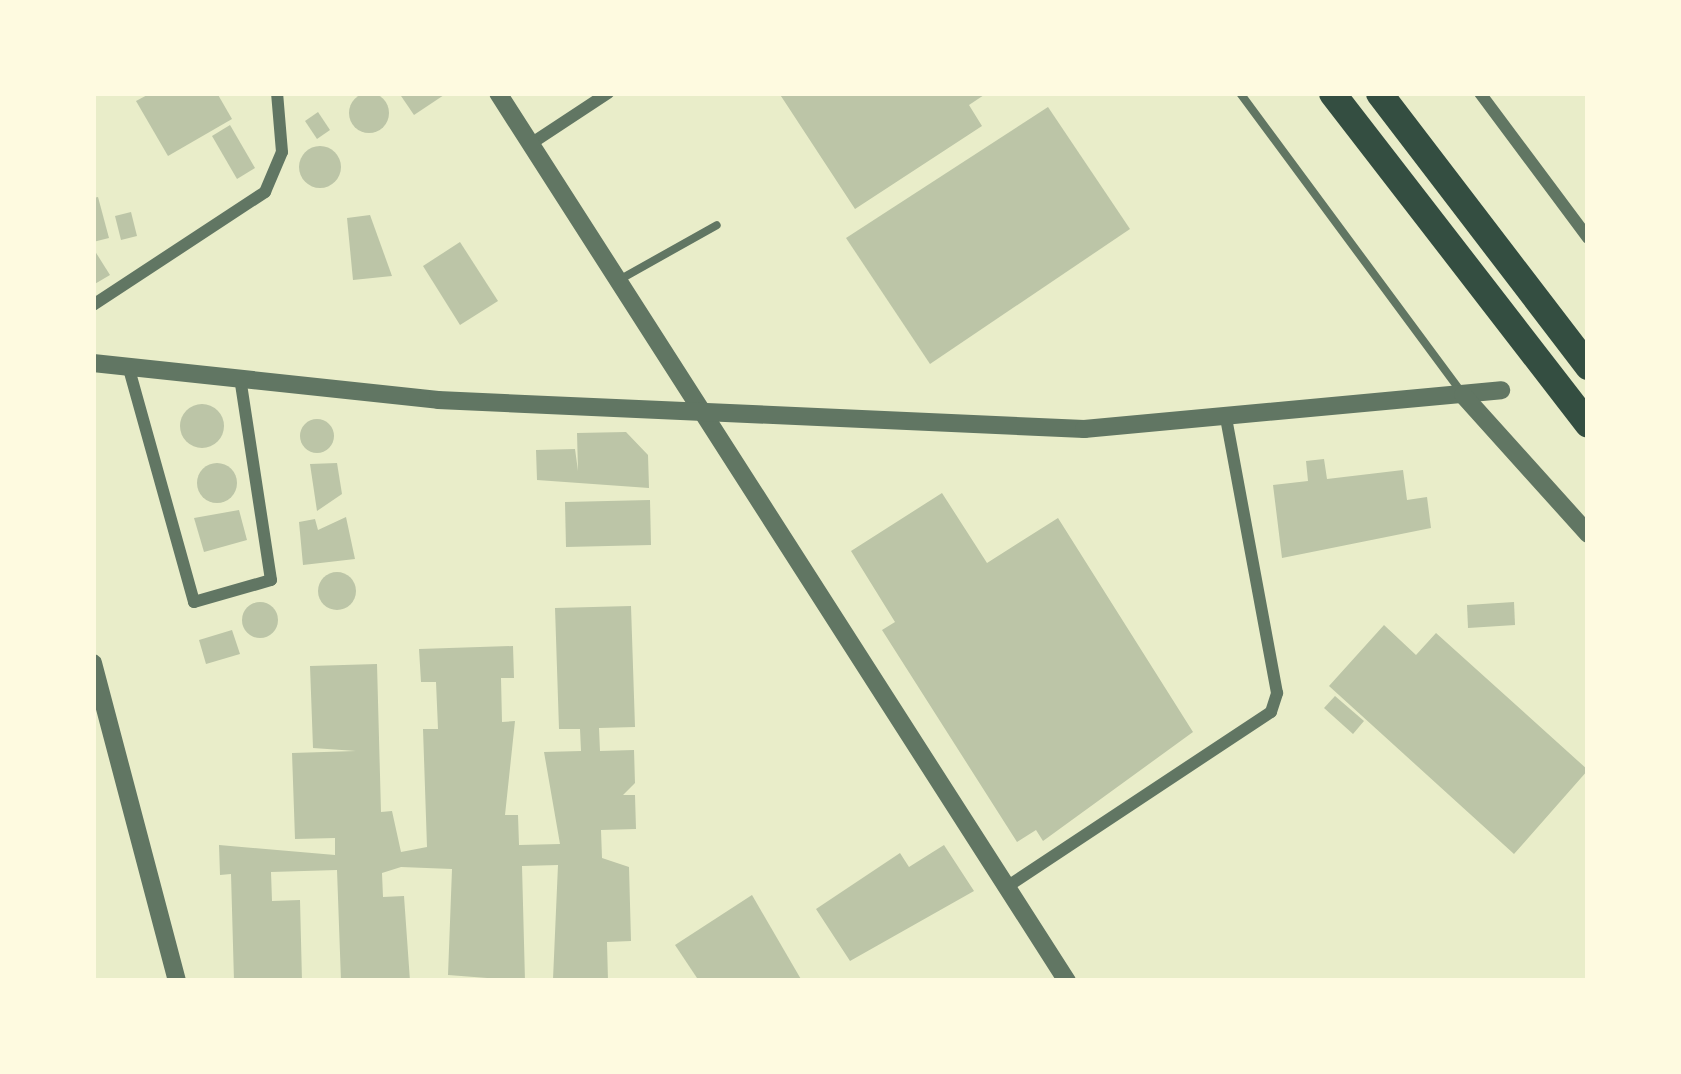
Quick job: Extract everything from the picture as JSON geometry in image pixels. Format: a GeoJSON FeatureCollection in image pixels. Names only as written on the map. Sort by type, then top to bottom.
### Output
{"type":"FeatureCollection","features":[{"type":"Feature","properties":{"kind":"highway"},"geometry":{"type":"LineString","coordinates":[[1332,93],[1588,424]]}},
{"type":"Feature","properties":{"kind":"highway"},"geometry":{"type":"LineString","coordinates":[[1379,93],[1588,366]]}},
{"type":"Feature","properties":{"kind":"street"},"geometry":{"type":"LineString","coordinates":[[93,304],[265,192],[282,152],[277,93]]}},
{"type":"Feature","properties":{"kind":"street"},"geometry":{"type":"LineString","coordinates":[[498,93],[612,284],[1067,981]]}},
{"type":"Feature","properties":{"kind":"street"},"geometry":{"type":"LineString","coordinates":[[529,145],[608,93]]}},
{"type":"Feature","properties":{"kind":"street"},"geometry":{"type":"LineString","coordinates":[[1480,93],[1588,238]]}},
{"type":"Feature","properties":{"kind":"street"},"geometry":{"type":"LineString","coordinates":[[93,363],[241,383],[1084,429],[1227,423],[1501,390]]}},
{"type":"Feature","properties":{"kind":"street"},"geometry":{"type":"LineString","coordinates":[[129,369],[194,602],[271,580],[241,383]]}},
{"type":"Feature","properties":{"kind":"street"},"geometry":{"type":"LineString","coordinates":[[1463,394],[1588,534]]}},
{"type":"Feature","properties":{"kind":"street"},"geometry":{"type":"LineString","coordinates":[[1005,888],[1270,712],[1277,693],[1227,423]]}},
{"type":"Feature","properties":{"kind":"street"},"geometry":{"type":"LineString","coordinates":[[93,663],[177,981]]}},
{"type":"Feature","properties":{"kind":"lane"},"geometry":{"type":"LineString","coordinates":[[1240,93],[1463,394]]}},
{"type":"Feature","properties":{"kind":"lane"},"geometry":{"type":"LineString","coordinates":[[612,284],[717,225]]}},
{"type":"Feature","properties":{"kind":"building"},"geometry":{"type":"Polygon","coordinates":[[[151,93],[217,93],[232,119],[168,156],[136,101],[151,93]]]}},
{"type":"Feature","properties":{"kind":"building"},"geometry":{"type":"Polygon","coordinates":[[[369,93],[383,99],[389,113],[383,127],[369,133],[355,127],[349,113],[355,99],[369,93]]]}},
{"type":"Feature","properties":{"kind":"building"},"geometry":{"type":"Polygon","coordinates":[[[399,93],[447,93],[414,115],[399,93]]]}},
{"type":"Feature","properties":{"kind":"building"},"geometry":{"type":"Polygon","coordinates":[[[779,93],[987,93],[969,105],[982,126],[855,209],[779,93]]]}},
{"type":"Feature","properties":{"kind":"building"},"geometry":{"type":"Polygon","coordinates":[[[1048,107],[1130,229],[930,364],[846,238],[1048,107]]]}},
{"type":"Feature","properties":{"kind":"building"},"geometry":{"type":"Polygon","coordinates":[[[318,112],[330,130],[317,139],[305,121],[318,112]]]}},
{"type":"Feature","properties":{"kind":"building"},"geometry":{"type":"Polygon","coordinates":[[[230,125],[255,168],[237,179],[212,136],[230,125]]]}},
{"type":"Feature","properties":{"kind":"building"},"geometry":{"type":"Polygon","coordinates":[[[320,146],[335,152],[341,167],[335,182],[320,188],[305,182],[299,167],[305,152],[320,146]]]}},
{"type":"Feature","properties":{"kind":"building"},"geometry":{"type":"Polygon","coordinates":[[[98,197],[109,238],[93,242],[93,198],[98,197]]]}},
{"type":"Feature","properties":{"kind":"building"},"geometry":{"type":"Polygon","coordinates":[[[131,212],[137,236],[121,240],[115,216],[131,212]]]}},
{"type":"Feature","properties":{"kind":"building"},"geometry":{"type":"Polygon","coordinates":[[[370,215],[392,276],[353,280],[347,218],[370,215]]]}},
{"type":"Feature","properties":{"kind":"building"},"geometry":{"type":"Polygon","coordinates":[[[460,242],[498,301],[460,325],[423,266],[460,242]]]}},
{"type":"Feature","properties":{"kind":"building"},"geometry":{"type":"Polygon","coordinates":[[[93,248],[110,275],[93,285],[93,248]]]}},
{"type":"Feature","properties":{"kind":"building"},"geometry":{"type":"Polygon","coordinates":[[[202,404],[218,410],[224,426],[218,442],[202,448],[186,442],[180,426],[186,410],[202,404]]]}},
{"type":"Feature","properties":{"kind":"building"},"geometry":{"type":"Polygon","coordinates":[[[317,419],[329,424],[334,436],[329,448],[317,453],[305,448],[300,436],[305,424],[317,419]]]}},
{"type":"Feature","properties":{"kind":"building"},"geometry":{"type":"Polygon","coordinates":[[[626,432],[648,455],[649,488],[537,480],[536,450],[575,449],[578,471],[577,433],[626,432]]]}},
{"type":"Feature","properties":{"kind":"building"},"geometry":{"type":"Polygon","coordinates":[[[1324,459],[1327,479],[1403,470],[1407,500],[1427,497],[1431,528],[1282,558],[1273,485],[1308,481],[1306,461],[1324,459]]]}},
{"type":"Feature","properties":{"kind":"building"},"geometry":{"type":"Polygon","coordinates":[[[217,463],[231,469],[237,483],[231,497],[217,503],[203,497],[197,483],[203,469],[217,463]]]}},
{"type":"Feature","properties":{"kind":"building"},"geometry":{"type":"Polygon","coordinates":[[[337,463],[342,494],[317,511],[310,464],[337,463]]]}},
{"type":"Feature","properties":{"kind":"building"},"geometry":{"type":"Polygon","coordinates":[[[942,493],[987,563],[1058,518],[1193,732],[1043,841],[1036,830],[1017,842],[882,630],[895,622],[851,551],[942,493]]]}},
{"type":"Feature","properties":{"kind":"building"},"geometry":{"type":"Polygon","coordinates":[[[650,500],[651,545],[566,547],[565,502],[650,500]]]}},
{"type":"Feature","properties":{"kind":"building"},"geometry":{"type":"Polygon","coordinates":[[[239,510],[247,540],[204,552],[194,518],[239,510]]]}},
{"type":"Feature","properties":{"kind":"building"},"geometry":{"type":"Polygon","coordinates":[[[346,517],[355,559],[303,565],[299,522],[315,519],[318,530],[346,517]]]}},
{"type":"Feature","properties":{"kind":"building"},"geometry":{"type":"Polygon","coordinates":[[[337,572],[351,577],[356,591],[351,605],[337,610],[323,605],[318,591],[323,577],[337,572]]]}},
{"type":"Feature","properties":{"kind":"building"},"geometry":{"type":"Polygon","coordinates":[[[260,602],[273,607],[278,620],[273,633],[260,638],[247,633],[242,620],[247,607],[260,602]]]}},
{"type":"Feature","properties":{"kind":"building"},"geometry":{"type":"Polygon","coordinates":[[[1514,602],[1515,625],[1468,628],[1467,605],[1514,602]]]}},
{"type":"Feature","properties":{"kind":"building"},"geometry":{"type":"Polygon","coordinates":[[[631,606],[635,727],[599,728],[600,751],[634,750],[635,783],[623,795],[635,795],[636,829],[601,830],[602,858],[629,867],[631,941],[607,942],[608,981],[553,979],[558,865],[522,866],[525,981],[448,975],[452,869],[401,867],[382,873],[383,897],[404,896],[410,981],[341,981],[337,870],[271,872],[272,901],[300,900],[302,981],[234,981],[231,874],[220,875],[219,845],[335,855],[335,838],[295,839],[292,753],[356,751],[313,748],[310,666],[377,664],[381,812],[392,811],[401,852],[427,847],[423,729],[438,729],[436,682],[421,682],[419,649],[513,646],[514,678],[501,678],[502,722],[515,721],[505,815],[518,815],[519,845],[560,844],[544,752],[581,751],[580,729],[559,729],[555,608],[631,606]]]}},
{"type":"Feature","properties":{"kind":"building"},"geometry":{"type":"Polygon","coordinates":[[[1384,625],[1416,655],[1436,633],[1588,770],[1514,854],[1329,686],[1384,625]]]}},
{"type":"Feature","properties":{"kind":"building"},"geometry":{"type":"Polygon","coordinates":[[[232,630],[240,654],[206,664],[199,640],[232,630]]]}},
{"type":"Feature","properties":{"kind":"building"},"geometry":{"type":"Polygon","coordinates":[[[1335,696],[1364,721],[1353,734],[1324,708],[1335,696]]]}},
{"type":"Feature","properties":{"kind":"building"},"geometry":{"type":"Polygon","coordinates":[[[944,845],[974,891],[850,961],[816,909],[900,853],[909,867],[944,845]]]}},
{"type":"Feature","properties":{"kind":"building"},"geometry":{"type":"Polygon","coordinates":[[[752,895],[802,981],[699,981],[675,945],[752,895]]]}}]}
